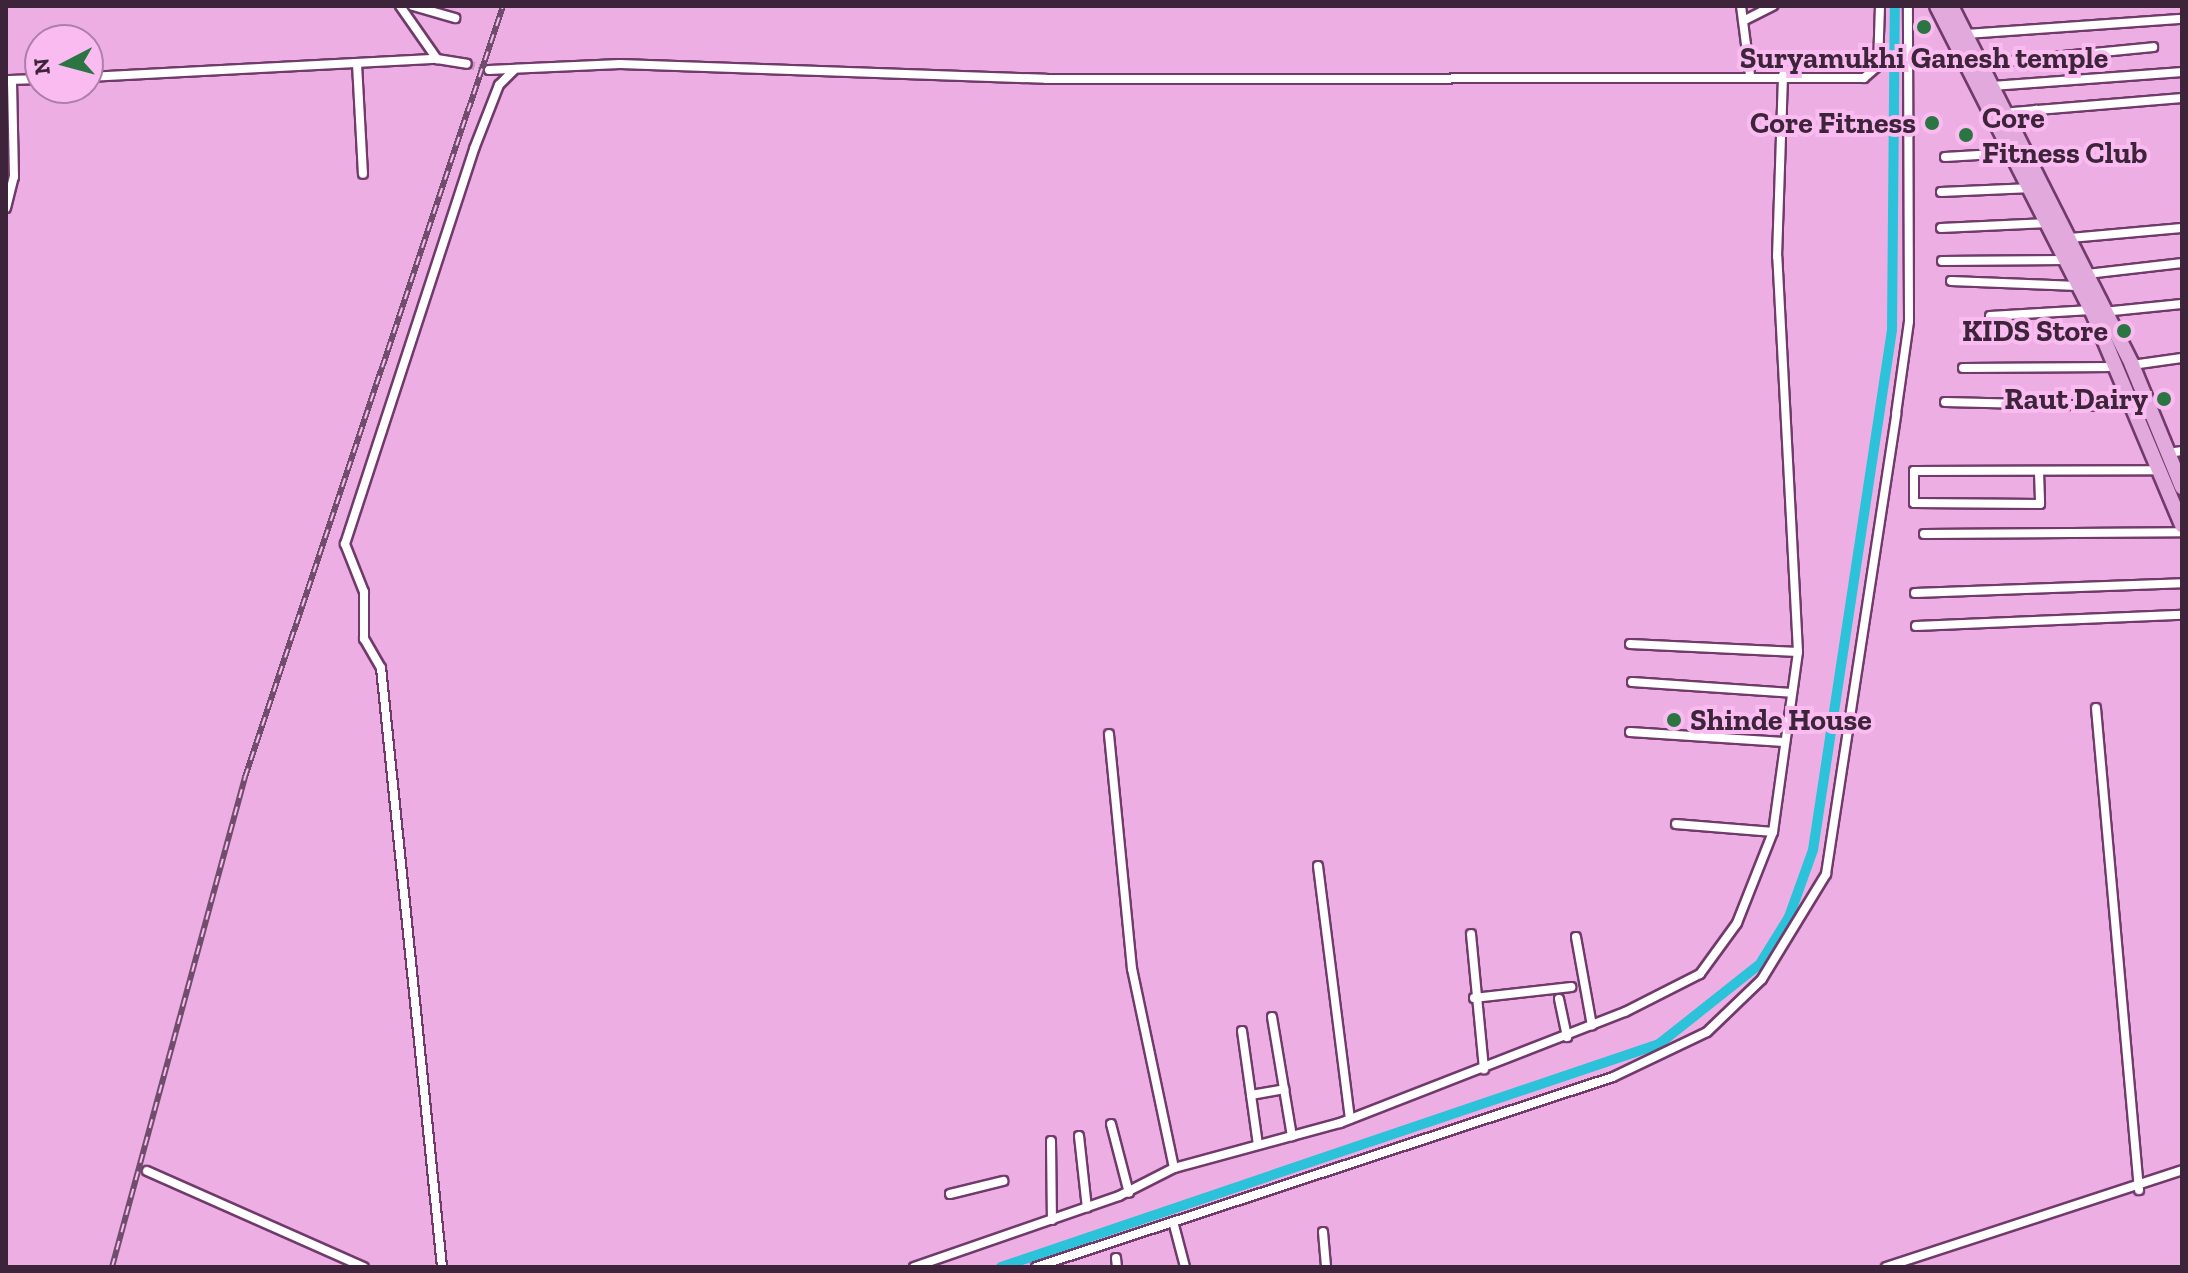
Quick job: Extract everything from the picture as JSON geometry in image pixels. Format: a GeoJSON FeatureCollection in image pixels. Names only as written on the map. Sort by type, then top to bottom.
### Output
{"type":"FeatureCollection","features":[{"type":"Feature","properties":{"kind":"main road"},"geometry":{"type":"LineString","coordinates":[[1937,6],[2070,238],[2116,367],[2175,452],[2168,469]]}},
{"type":"Feature","properties":{"kind":"main road"},"geometry":{"type":"LineString","coordinates":[[1951,6],[1992,86],[2014,153],[2038,186],[2066,260],[2083,280]]}},
{"type":"Feature","properties":{"kind":"main road"},"geometry":{"type":"LineString","coordinates":[[2097,313],[2132,365],[2143,408],[2168,469],[2182,525]]}},
{"type":"Feature","properties":{"kind":"main road"},"geometry":{"type":"LineString","coordinates":[[2168,469],[2182,487]]}},
{"type":"Feature","properties":{"kind":"street"},"geometry":{"type":"LineString","coordinates":[[400,6],[437,59]]}},
{"type":"Feature","properties":{"kind":"street"},"geometry":{"type":"LineString","coordinates":[[413,6],[455,18]]}},
{"type":"Feature","properties":{"kind":"street"},"geometry":{"type":"LineString","coordinates":[[1741,6],[1750,75]]}},
{"type":"Feature","properties":{"kind":"street"},"geometry":{"type":"LineString","coordinates":[[1743,21],[1773,6]]}},
{"type":"Feature","properties":{"kind":"street"},"geometry":{"type":"LineString","coordinates":[[489,70],[620,64],[1046,79],[1389,81],[1875,74],[1880,6]]}},
{"type":"Feature","properties":{"kind":"street"},"geometry":{"type":"LineString","coordinates":[[1036,1267],[1174,1225],[1613,1077],[1707,1032],[1762,979],[1826,874],[1909,321],[1908,6]]}},
{"type":"Feature","properties":{"kind":"street"},"geometry":{"type":"LineString","coordinates":[[1966,34],[2182,19]]}},
{"type":"Feature","properties":{"kind":"street"},"geometry":{"type":"LineString","coordinates":[[1981,64],[2153,47]]}},
{"type":"Feature","properties":{"kind":"street"},"geometry":{"type":"LineString","coordinates":[[104,76],[437,59],[467,64]]}},
{"type":"Feature","properties":{"kind":"street"},"geometry":{"type":"LineString","coordinates":[[357,64],[363,174]]}},
{"type":"Feature","properties":{"kind":"street"},"geometry":{"type":"LineString","coordinates":[[442,1267],[381,671],[364,639],[364,592],[345,544],[474,149],[499,85],[514,70]]}},
{"type":"Feature","properties":{"kind":"street"},"geometry":{"type":"LineString","coordinates":[[1992,86],[2182,72]]}},
{"type":"Feature","properties":{"kind":"street"},"geometry":{"type":"LineString","coordinates":[[914,1267],[1129,1193],[1174,1168],[1350,1119],[1567,1037],[1700,974],[1737,923],[1773,832],[1798,652],[1777,257],[1783,75]]}},
{"type":"Feature","properties":{"kind":"street"},"geometry":{"type":"LineString","coordinates":[[6,208],[14,177],[9,80]]}},
{"type":"Feature","properties":{"kind":"street"},"geometry":{"type":"LineString","coordinates":[[2001,117],[2037,110],[2182,98]]}},
{"type":"Feature","properties":{"kind":"street"},"geometry":{"type":"LineString","coordinates":[[1945,157],[2014,153]]}},
{"type":"Feature","properties":{"kind":"street"},"geometry":{"type":"LineString","coordinates":[[1941,192],[2038,186]]}},
{"type":"Feature","properties":{"kind":"street"},"geometry":{"type":"LineString","coordinates":[[1941,228],[2050,223]]}},
{"type":"Feature","properties":{"kind":"street"},"geometry":{"type":"LineString","coordinates":[[2070,238],[2182,228]]}},
{"type":"Feature","properties":{"kind":"street"},"geometry":{"type":"LineString","coordinates":[[1942,261],[2066,260]]}},
{"type":"Feature","properties":{"kind":"street"},"geometry":{"type":"LineString","coordinates":[[1951,281],[2083,280],[2182,263]]}},
{"type":"Feature","properties":{"kind":"street"},"geometry":{"type":"LineString","coordinates":[[1990,316],[2097,313],[2182,304]]}},
{"type":"Feature","properties":{"kind":"street"},"geometry":{"type":"LineString","coordinates":[[2132,365],[2182,358]]}},
{"type":"Feature","properties":{"kind":"street"},"geometry":{"type":"LineString","coordinates":[[1963,368],[2116,367]]}},
{"type":"Feature","properties":{"kind":"street"},"geometry":{"type":"LineString","coordinates":[[1945,402],[2143,408]]}},
{"type":"Feature","properties":{"kind":"street"},"geometry":{"type":"LineString","coordinates":[[2039,472],[2040,504],[1914,503],[1914,471],[2168,469]]}},
{"type":"Feature","properties":{"kind":"street"},"geometry":{"type":"LineString","coordinates":[[1924,534],[2182,532]]}},
{"type":"Feature","properties":{"kind":"street"},"geometry":{"type":"LineString","coordinates":[[1915,593],[2182,583]]}},
{"type":"Feature","properties":{"kind":"street"},"geometry":{"type":"LineString","coordinates":[[1916,626],[2182,615]]}},
{"type":"Feature","properties":{"kind":"street"},"geometry":{"type":"LineString","coordinates":[[1630,644],[1798,652]]}},
{"type":"Feature","properties":{"kind":"street"},"geometry":{"type":"LineString","coordinates":[[1632,682],[1792,693]]}},
{"type":"Feature","properties":{"kind":"street"},"geometry":{"type":"LineString","coordinates":[[2096,708],[2139,1190]]}},
{"type":"Feature","properties":{"kind":"street"},"geometry":{"type":"LineString","coordinates":[[1630,732],[1784,742]]}},
{"type":"Feature","properties":{"kind":"street"},"geometry":{"type":"LineString","coordinates":[[1109,734],[1132,969],[1174,1168]]}},
{"type":"Feature","properties":{"kind":"street"},"geometry":{"type":"LineString","coordinates":[[1676,824],[1773,832]]}},
{"type":"Feature","properties":{"kind":"street"},"geometry":{"type":"LineString","coordinates":[[1318,866],[1350,1119]]}},
{"type":"Feature","properties":{"kind":"street"},"geometry":{"type":"LineString","coordinates":[[1471,934],[1474,998],[1484,1069]]}},
{"type":"Feature","properties":{"kind":"street"},"geometry":{"type":"LineString","coordinates":[[1576,937],[1592,1026]]}},
{"type":"Feature","properties":{"kind":"street"},"geometry":{"type":"LineString","coordinates":[[1474,998],[1571,987]]}},
{"type":"Feature","properties":{"kind":"street"},"geometry":{"type":"LineString","coordinates":[[1559,999],[1567,1037]]}},
{"type":"Feature","properties":{"kind":"street"},"geometry":{"type":"LineString","coordinates":[[1272,1017],[1292,1136]]}},
{"type":"Feature","properties":{"kind":"street"},"geometry":{"type":"LineString","coordinates":[[1242,1031],[1258,1145]]}},
{"type":"Feature","properties":{"kind":"street"},"geometry":{"type":"LineString","coordinates":[[1251,1095],[1284,1089]]}},
{"type":"Feature","properties":{"kind":"street"},"geometry":{"type":"LineString","coordinates":[[1111,1124],[1129,1193]]}},
{"type":"Feature","properties":{"kind":"street"},"geometry":{"type":"LineString","coordinates":[[1079,1136],[1087,1208]]}},
{"type":"Feature","properties":{"kind":"street"},"geometry":{"type":"LineString","coordinates":[[1051,1141],[1052,1220]]}},
{"type":"Feature","properties":{"kind":"street"},"geometry":{"type":"LineString","coordinates":[[1886,1267],[2139,1190],[2182,1170]]}},
{"type":"Feature","properties":{"kind":"street"},"geometry":{"type":"LineString","coordinates":[[147,1171],[364,1267]]}},
{"type":"Feature","properties":{"kind":"street"},"geometry":{"type":"LineString","coordinates":[[950,1194],[1003,1181]]}},
{"type":"Feature","properties":{"kind":"street"},"geometry":{"type":"LineString","coordinates":[[1174,1225],[1185,1267]]}},
{"type":"Feature","properties":{"kind":"street"},"geometry":{"type":"LineString","coordinates":[[1323,1232],[1326,1267]]}},
{"type":"Feature","properties":{"kind":"waterway"},"geometry":{"type":"LineString","coordinates":[[1001,1267],[1659,1044],[1760,964],[1789,917],[1813,850],[1892,330],[1895,6]]}},
{"type":"Feature","properties":{"kind":"tunnel"},"geometry":{"type":"LineString","coordinates":[[467,64],[489,70]]}},
{"type":"Feature","properties":{"kind":"railway"},"geometry":{"type":"LineString","coordinates":[[112,1267],[245,777],[503,6]]}},
{"type":"Feature","properties":{"kind":"place","name":"Suryamukhi Ganesh temple"},"geometry":{"type":"Point","coordinates":[1924,27]}},
{"type":"Feature","properties":{"kind":"place","name":"Core Fitness"},"geometry":{"type":"Point","coordinates":[1932,123]}},
{"type":"Feature","properties":{"kind":"place","name":"Core Fitness Club"},"geometry":{"type":"Point","coordinates":[1966,135]}},
{"type":"Feature","properties":{"kind":"place","name":"KIDS Store"},"geometry":{"type":"Point","coordinates":[2124,331]}},
{"type":"Feature","properties":{"kind":"place","name":"Raut Dairy"},"geometry":{"type":"Point","coordinates":[2164,399]}},
{"type":"Feature","properties":{"kind":"place","name":"Shinde House"},"geometry":{"type":"Point","coordinates":[1674,720]}}]}
